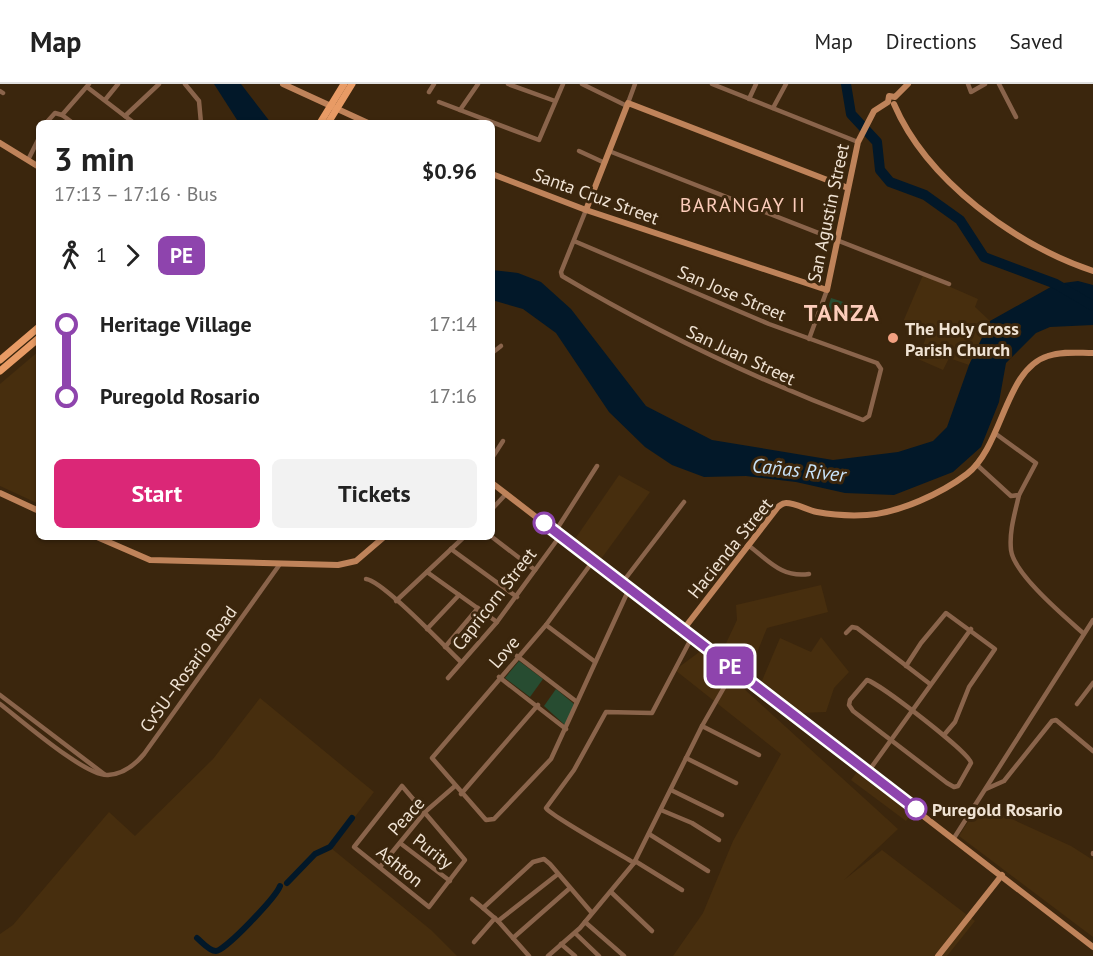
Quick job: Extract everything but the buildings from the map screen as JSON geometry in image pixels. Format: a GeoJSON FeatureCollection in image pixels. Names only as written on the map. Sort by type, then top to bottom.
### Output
{"type":"FeatureCollection","features":[{"type":"Feature","properties":{"kind":"main road"},"geometry":{"type":"LineString","coordinates":[[283,84],[361,120]]}},
{"type":"Feature","properties":{"kind":"main road"},"geometry":{"type":"LineString","coordinates":[[329,120],[344,84]]}},
{"type":"Feature","properties":{"kind":"main road"},"geometry":{"type":"LineString","coordinates":[[323,120],[352,84]]}},
{"type":"Feature","properties":{"kind":"main road","name":"San Agustin Street"},"geometry":{"type":"LineString","coordinates":[[827,290],[861,133],[877,107],[892,101],[908,84]]}},
{"type":"Feature","properties":{"kind":"main road"},"geometry":{"type":"LineString","coordinates":[[892,101],[933,163],[978,206],[1034,246],[1093,271]]}},
{"type":"Feature","properties":{"kind":"main road"},"geometry":{"type":"LineString","coordinates":[[586,210],[627,104],[848,188]]}},
{"type":"Feature","properties":{"kind":"main road"},"geometry":{"type":"LineString","coordinates":[[0,143],[36,165]]}},
{"type":"Feature","properties":{"kind":"main road","name":"Santa Cruz Street"},"geometry":{"type":"LineString","coordinates":[[495,175],[586,210],[827,290]]}},
{"type":"Feature","properties":{"kind":"main road"},"geometry":{"type":"LineString","coordinates":[[0,360],[36,330]]}},
{"type":"Feature","properties":{"kind":"main road"},"geometry":{"type":"LineString","coordinates":[[0,371],[36,341]]}},
{"type":"Feature","properties":{"kind":"main road","name":"Hacienda Street"},"geometry":{"type":"LineString","coordinates":[[683,630],[748,545],[784,503],[815,512],[869,515],[904,506],[939,490],[968,473],[987,452],[1009,398],[1026,372],[1046,356],[1070,352],[1093,353]]}},
{"type":"Feature","properties":{"kind":"main road"},"geometry":{"type":"LineString","coordinates":[[495,485],[1093,946]]}},
{"type":"Feature","properties":{"kind":"main road"},"geometry":{"type":"LineString","coordinates":[[0,493],[36,510]]}},
{"type":"Feature","properties":{"kind":"main road"},"geometry":{"type":"LineString","coordinates":[[104,540],[150,560],[280,564],[350,564],[380,540]]}},
{"type":"Feature","properties":{"kind":"main road"},"geometry":{"type":"LineString","coordinates":[[938,956],[1002,875]]}},
{"type":"Feature","properties":{"kind":"street"},"geometry":{"type":"LineString","coordinates":[[105,100],[118,84]]}},
{"type":"Feature","properties":{"kind":"street"},"geometry":{"type":"LineString","coordinates":[[125,116],[159,84]]}},
{"type":"Feature","properties":{"kind":"street"},"geometry":{"type":"LineString","coordinates":[[185,84],[199,101],[201,120]]}},
{"type":"Feature","properties":{"kind":"street"},"geometry":{"type":"LineString","coordinates":[[429,92],[434,84]]}},
{"type":"Feature","properties":{"kind":"street"},"geometry":{"type":"LineString","coordinates":[[460,110],[478,84]]}},
{"type":"Feature","properties":{"kind":"street"},"geometry":{"type":"LineString","coordinates":[[508,84],[555,101]]}},
{"type":"Feature","properties":{"kind":"street"},"geometry":{"type":"LineString","coordinates":[[495,123],[539,140],[563,84]]}},
{"type":"Feature","properties":{"kind":"street"},"geometry":{"type":"LineString","coordinates":[[582,84],[627,104],[636,84]]}},
{"type":"Feature","properties":{"kind":"street"},"geometry":{"type":"LineString","coordinates":[[712,84],[858,142]]}},
{"type":"Feature","properties":{"kind":"street"},"geometry":{"type":"LineString","coordinates":[[749,99],[756,84]]}},
{"type":"Feature","properties":{"kind":"street"},"geometry":{"type":"LineString","coordinates":[[773,108],[786,84]]}},
{"type":"Feature","properties":{"kind":"street"},"geometry":{"type":"LineString","coordinates":[[968,84],[971,92],[984,84]]}},
{"type":"Feature","properties":{"kind":"street"},"geometry":{"type":"LineString","coordinates":[[999,84],[1016,117]]}},
{"type":"Feature","properties":{"kind":"street"},"geometry":{"type":"LineString","coordinates":[[62,115],[88,86],[130,120]]}},
{"type":"Feature","properties":{"kind":"street"},"geometry":{"type":"LineString","coordinates":[[439,102],[486,120]]}},
{"type":"Feature","properties":{"kind":"street"},"geometry":{"type":"LineString","coordinates":[[49,120],[55,113],[68,120]]}},
{"type":"Feature","properties":{"kind":"street"},"geometry":{"type":"LineString","coordinates":[[28,160],[36,144]]}},
{"type":"Feature","properties":{"kind":"street"},"geometry":{"type":"LineString","coordinates":[[579,151],[605,163]]}},
{"type":"Feature","properties":{"kind":"street"},"geometry":{"type":"LineString","coordinates":[[609,151],[949,285]]}},
{"type":"Feature","properties":{"kind":"street"},"geometry":{"type":"LineString","coordinates":[[574,242],[586,210]]}},
{"type":"Feature","properties":{"kind":"street","name":"San Juan Street"},"geometry":{"type":"LineString","coordinates":[[574,242],[561,275],[665,335],[782,389],[863,420],[869,416],[881,367]]}},
{"type":"Feature","properties":{"kind":"street","name":"San Jose Street"},"geometry":{"type":"LineString","coordinates":[[574,242],[809,339],[876,362],[881,367]]}},
{"type":"Feature","properties":{"kind":"street","name":"San Agustin Street"},"geometry":{"type":"LineString","coordinates":[[809,339],[827,290]]}},
{"type":"Feature","properties":{"kind":"street"},"geometry":{"type":"LineString","coordinates":[[495,351],[501,346]]}},
{"type":"Feature","properties":{"kind":"street"},"geometry":{"type":"LineString","coordinates":[[996,434],[1036,463],[1019,495],[1011,533],[1011,553],[1029,582],[1083,633]]}},
{"type":"Feature","properties":{"kind":"street"},"geometry":{"type":"LineString","coordinates":[[495,453],[503,441]]}},
{"type":"Feature","properties":{"kind":"street"},"geometry":{"type":"LineString","coordinates":[[976,464],[1011,496],[1019,495]]}},
{"type":"Feature","properties":{"kind":"street","name":"Capricorn Street"},"geometry":{"type":"LineString","coordinates":[[448,678],[497,622],[536,570],[597,466]]}},
{"type":"Feature","properties":{"kind":"street"},"geometry":{"type":"LineString","coordinates":[[495,506],[506,494]]}},
{"type":"Feature","properties":{"kind":"street"},"geometry":{"type":"LineString","coordinates":[[621,583],[684,502]]}},
{"type":"Feature","properties":{"kind":"street"},"geometry":{"type":"LineString","coordinates":[[495,539],[536,570]]}},
{"type":"Feature","properties":{"kind":"street"},"geometry":{"type":"LineString","coordinates":[[396,601],[461,540]]}},
{"type":"Feature","properties":{"kind":"street"},"geometry":{"type":"LineString","coordinates":[[748,545],[786,573],[794,576],[809,574]]}},
{"type":"Feature","properties":{"kind":"street"},"geometry":{"type":"LineString","coordinates":[[452,549],[517,597]]}},
{"type":"Feature","properties":{"kind":"street","name":"Love"},"geometry":{"type":"LineString","coordinates":[[454,786],[432,758],[517,656],[546,625],[593,561]]}},
{"type":"Feature","properties":{"kind":"street","name":"CvSU–Rosario Road"},"geometry":{"type":"LineString","coordinates":[[106,776],[127,769],[141,758],[280,564]]}},
{"type":"Feature","properties":{"kind":"street"},"geometry":{"type":"LineString","coordinates":[[427,572],[497,622]]}},
{"type":"Feature","properties":{"kind":"street"},"geometry":{"type":"LineString","coordinates":[[366,579],[372,580],[461,662]]}},
{"type":"Feature","properties":{"kind":"street"},"geometry":{"type":"LineString","coordinates":[[454,786],[486,820],[494,819],[541,773],[566,729],[594,661],[629,589]]}},
{"type":"Feature","properties":{"kind":"street"},"geometry":{"type":"LineString","coordinates":[[427,629],[459,595]]}},
{"type":"Feature","properties":{"kind":"street"},"geometry":{"type":"LineString","coordinates":[[445,647],[478,608]]}},
{"type":"Feature","properties":{"kind":"street"},"geometry":{"type":"LineString","coordinates":[[906,666],[921,643],[946,613],[996,649],[969,687],[955,722],[944,735]]}},
{"type":"Feature","properties":{"kind":"street"},"geometry":{"type":"LineString","coordinates":[[954,838],[1093,620]]}},
{"type":"Feature","properties":{"kind":"street"},"geometry":{"type":"LineString","coordinates":[[546,625],[594,661]]}},
{"type":"Feature","properties":{"kind":"street"},"geometry":{"type":"LineString","coordinates":[[846,633],[852,627],[856,628],[930,684]]}},
{"type":"Feature","properties":{"kind":"street"},"geometry":{"type":"LineString","coordinates":[[868,772],[971,629]]}},
{"type":"Feature","properties":{"kind":"street"},"geometry":{"type":"LineString","coordinates":[[682,890],[609,846],[553,817],[546,808],[574,770],[606,712],[652,713],[692,637]]}},
{"type":"Feature","properties":{"kind":"street"},"geometry":{"type":"LineString","coordinates":[[517,656],[577,702]]}},
{"type":"Feature","properties":{"kind":"street"},"geometry":{"type":"LineString","coordinates":[[548,956],[575,933],[634,862],[702,726],[734,669]]}},
{"type":"Feature","properties":{"kind":"street"},"geometry":{"type":"LineString","coordinates":[[499,677],[566,729]]}},
{"type":"Feature","properties":{"kind":"street"},"geometry":{"type":"LineString","coordinates":[[869,680],[944,735],[971,759],[961,783],[954,788],[853,711],[849,705],[850,700],[863,682],[869,680]]}},
{"type":"Feature","properties":{"kind":"street"},"geometry":{"type":"LineString","coordinates":[[1077,704],[1093,683]]}},
{"type":"Feature","properties":{"kind":"street"},"geometry":{"type":"LineString","coordinates":[[1086,692],[1093,698]]}},
{"type":"Feature","properties":{"kind":"street"},"geometry":{"type":"LineString","coordinates":[[0,695],[106,776]]}},
{"type":"Feature","properties":{"kind":"street"},"geometry":{"type":"LineString","coordinates":[[0,704],[87,770],[106,776]]}},
{"type":"Feature","properties":{"kind":"street"},"geometry":{"type":"LineString","coordinates":[[461,794],[538,705]]}},
{"type":"Feature","properties":{"kind":"street"},"geometry":{"type":"LineString","coordinates":[[984,790],[1004,781],[1048,725],[1056,720],[1093,751]]}},
{"type":"Feature","properties":{"kind":"street"},"geometry":{"type":"LineString","coordinates":[[702,726],[759,755]]}},
{"type":"Feature","properties":{"kind":"street"},"geometry":{"type":"LineString","coordinates":[[686,758],[736,783]]}},
{"type":"Feature","properties":{"kind":"street","name":"Purity"},"geometry":{"type":"LineString","coordinates":[[354,847],[402,786],[465,860],[450,881],[400,843]]}},
{"type":"Feature","properties":{"kind":"street","name":"Peace"},"geometry":{"type":"LineString","coordinates":[[380,867],[425,812],[454,786]]}},
{"type":"Feature","properties":{"kind":"street"},"geometry":{"type":"LineString","coordinates":[[670,790],[722,815]]}},
{"type":"Feature","properties":{"kind":"street"},"geometry":{"type":"LineString","coordinates":[[661,810],[692,824],[719,840]]}},
{"type":"Feature","properties":{"kind":"street"},"geometry":{"type":"LineString","coordinates":[[649,834],[708,871]]}},
{"type":"Feature","properties":{"kind":"street","name":"Ashton"},"geometry":{"type":"LineString","coordinates":[[354,847],[429,907],[450,881]]}},
{"type":"Feature","properties":{"kind":"street"},"geometry":{"type":"LineString","coordinates":[[483,908],[533,862],[543,859],[592,913]]}},
{"type":"Feature","properties":{"kind":"street"},"geometry":{"type":"LineString","coordinates":[[474,942],[497,920],[558,874]]}},
{"type":"Feature","properties":{"kind":"street"},"geometry":{"type":"LineString","coordinates":[[513,938],[570,888]]}},
{"type":"Feature","properties":{"kind":"street"},"geometry":{"type":"LineString","coordinates":[[611,892],[652,931]]}},
{"type":"Feature","properties":{"kind":"street"},"geometry":{"type":"LineString","coordinates":[[472,899],[497,920],[529,956]]}},
{"type":"Feature","properties":{"kind":"street"},"geometry":{"type":"LineString","coordinates":[[585,922],[624,956]]}},
{"type":"Feature","properties":{"kind":"street"},"geometry":{"type":"LineString","coordinates":[[575,933],[599,956]]}},
{"type":"Feature","properties":{"kind":"street"},"geometry":{"type":"LineString","coordinates":[[561,944],[574,956]]}},
{"type":"Feature","properties":{"kind":"shaded area"},"geometry":{"type":"Polygon","coordinates":[[[923,275],[978,299],[975,307],[990,321],[969,365],[949,358],[943,370],[918,359],[928,332],[903,322],[923,275]]]}},
{"type":"Feature","properties":{"kind":"shaded area"},"geometry":{"type":"Polygon","coordinates":[[[36,354],[36,503],[0,486],[0,384],[36,354]]]}},
{"type":"Feature","properties":{"kind":"shaded area"},"geometry":{"type":"Polygon","coordinates":[[[619,475],[650,492],[601,559],[575,539],[619,475]]]}},
{"type":"Feature","properties":{"kind":"shaded area"},"geometry":{"type":"Polygon","coordinates":[[[821,585],[828,612],[767,628],[748,675],[720,656],[737,620],[736,605],[821,585]]]}},
{"type":"Feature","properties":{"kind":"shaded area"},"geometry":{"type":"Polygon","coordinates":[[[821,637],[849,672],[834,688],[826,712],[799,713],[761,683],[780,638],[811,652],[821,637]]]}},
{"type":"Feature","properties":{"kind":"shaded area"},"geometry":{"type":"Polygon","coordinates":[[[706,647],[720,667],[898,829],[844,880],[882,850],[975,921],[947,956],[673,956],[703,913],[733,841],[781,754],[675,670],[706,647]]]}},
{"type":"Feature","properties":{"kind":"shaded area"},"geometry":{"type":"Polygon","coordinates":[[[260,698],[374,792],[331,848],[431,930],[457,956],[0,956],[0,934],[13,925],[109,812],[135,836],[213,759],[260,698]]]}},
{"type":"Feature","properties":{"kind":"shaded area"},"geometry":{"type":"Polygon","coordinates":[[[857,772],[912,813],[906,821],[851,780],[857,772]]]}},
{"type":"Feature","properties":{"kind":"shaded area"},"geometry":{"type":"Polygon","coordinates":[[[979,804],[1071,846],[1093,860],[1093,937],[959,836],[979,804]]]}},
{"type":"Feature","properties":{"kind":"green space"},"geometry":{"type":"Polygon","coordinates":[[[831,298],[856,306],[852,320],[827,311],[831,298]]]}},
{"type":"Feature","properties":{"kind":"green space"},"geometry":{"type":"Polygon","coordinates":[[[519,661],[543,679],[530,697],[505,678],[519,661]]]}},
{"type":"Feature","properties":{"kind":"green space"},"geometry":{"type":"Polygon","coordinates":[[[556,689],[574,704],[566,726],[544,706],[556,689]]]}},
{"type":"Feature","properties":{"kind":"water"},"geometry":{"type":"Polygon","coordinates":[[[214,84],[241,84],[269,120],[237,120],[214,84]]]}},
{"type":"Feature","properties":{"kind":"water","name":"Cañas River"},"geometry":{"type":"Polygon","coordinates":[[[495,270],[518,273],[541,282],[571,309],[646,406],[712,440],[833,460],[898,452],[933,441],[947,427],[969,365],[990,321],[1056,284],[1078,281],[1093,285],[1093,325],[1050,327],[1036,333],[1006,363],[999,402],[981,447],[953,472],[894,495],[845,493],[796,482],[746,476],[704,477],[672,465],[645,447],[609,412],[556,333],[523,309],[495,301],[495,270]]]}},
{"type":"Feature","properties":{"kind":"waterway"},"geometry":{"type":"LineString","coordinates":[[846,84],[851,114],[877,142],[880,170],[890,182],[925,195],[960,220],[984,257],[1056,284],[1093,306]]}},
{"type":"Feature","properties":{"kind":"waterway"},"geometry":{"type":"LineString","coordinates":[[287,883],[315,854],[330,847],[352,818]]}},
{"type":"Feature","properties":{"kind":"waterway"},"geometry":{"type":"LineString","coordinates":[[197,938],[211,950],[221,949],[250,923],[280,886]]}},
{"type":"Feature","properties":{"kind":"bus line","name":"PE"},"geometry":{"type":"LineString","coordinates":[[544,523],[916,809]]}},
{"type":"Feature","properties":{"kind":"place","name":"The Holy Cross Parish Church"},"geometry":{"type":"Point","coordinates":[893,338]}},
{"type":"Feature","properties":{"kind":"place","name":"Puregold Rosario"},"geometry":{"type":"Point","coordinates":[916,809]}},
{"type":"Feature","properties":{"kind":"district","name":"BARANGAY II"},"geometry":{"type":"Point","coordinates":[743,205]}},
{"type":"Feature","properties":{"kind":"district","name":"TANZA"},"geometry":{"type":"Point","coordinates":[842,312]}}]}
